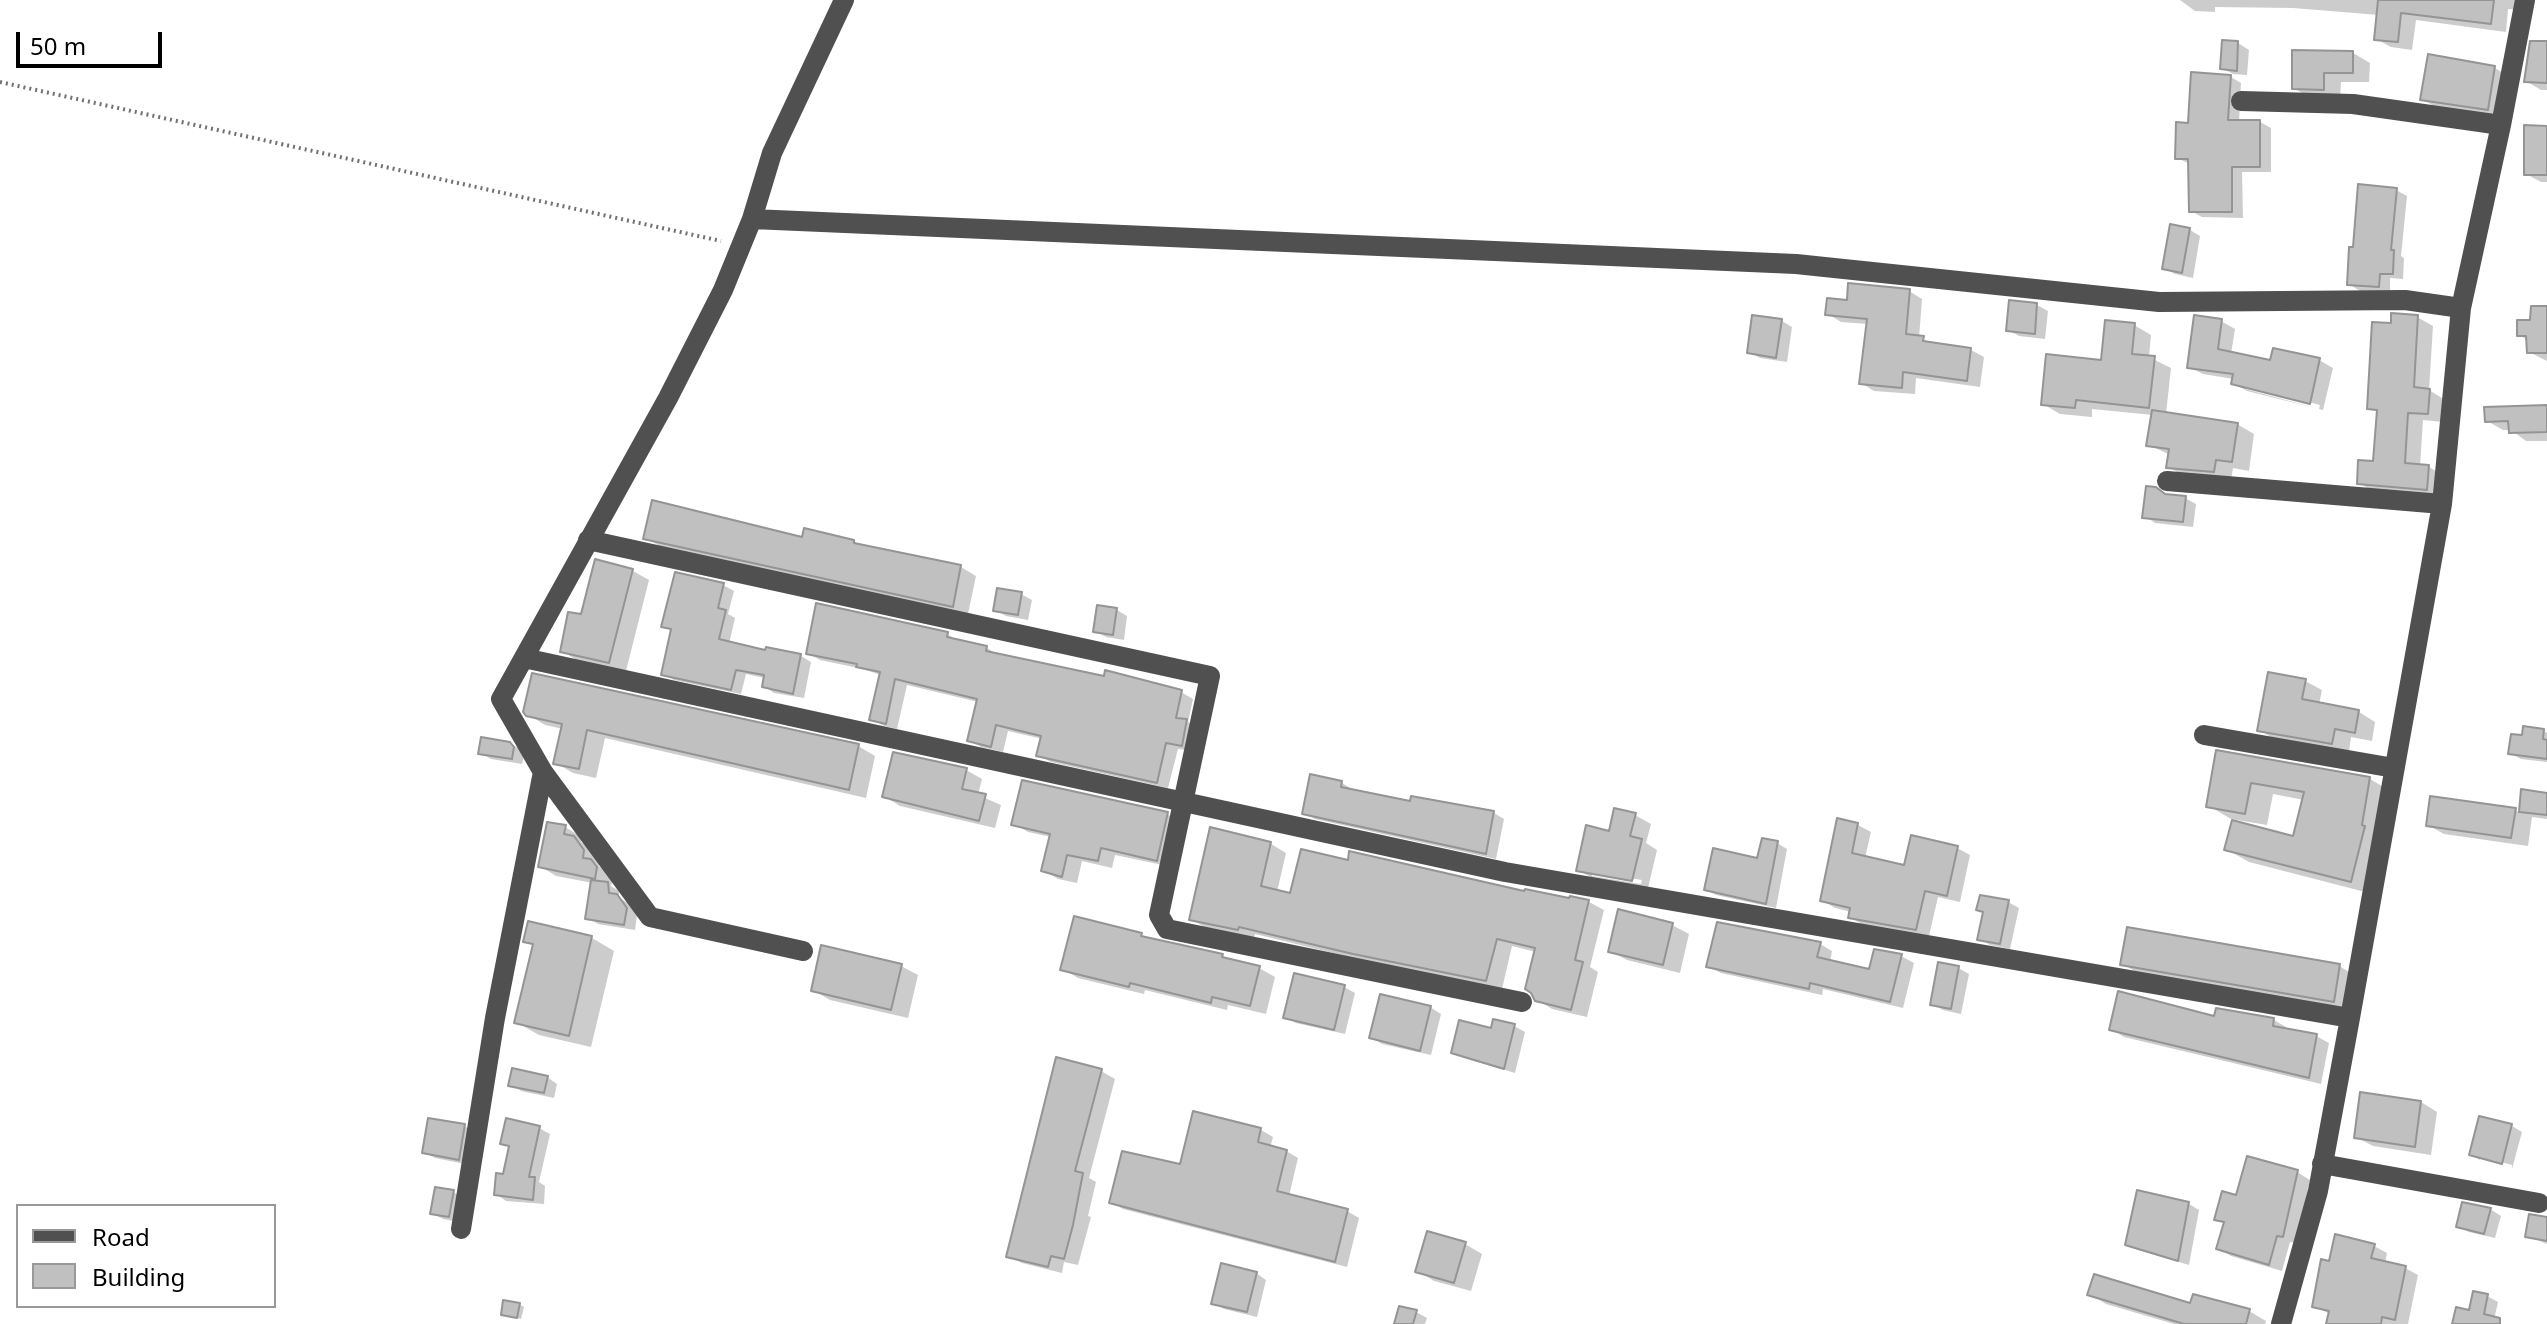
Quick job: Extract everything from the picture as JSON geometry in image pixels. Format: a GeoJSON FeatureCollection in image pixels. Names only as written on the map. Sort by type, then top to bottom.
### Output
{"type":"FeatureCollection","features":[{"type":"Feature","properties":{"kind":"street"},"geometry":{"type":"LineString","coordinates":[[803,951],[650,917],[543,772],[501,699],[682,371],[723,290],[752,219],[772,153],[844,0]]}},
{"type":"Feature","properties":{"kind":"street"},"geometry":{"type":"LineString","coordinates":[[2281,1324],[2318,1191],[2350,1018],[2442,504],[2461,308],[2525,0]]}},
{"type":"Feature","properties":{"kind":"street"},"geometry":{"type":"LineString","coordinates":[[2241,101],[2353,104],[2501,125]]}},
{"type":"Feature","properties":{"kind":"street"},"geometry":{"type":"LineString","coordinates":[[752,219],[1796,264],[2159,302],[2405,300],[2461,308]]}},
{"type":"Feature","properties":{"kind":"street"},"geometry":{"type":"LineString","coordinates":[[2167,481],[2442,504]]}},
{"type":"Feature","properties":{"kind":"street"},"geometry":{"type":"LineString","coordinates":[[588,540],[1210,676],[1159,915],[1167,929],[1522,1002]]}},
{"type":"Feature","properties":{"kind":"street"},"geometry":{"type":"LineString","coordinates":[[524,658],[1505,872],[2350,1018]]}},
{"type":"Feature","properties":{"kind":"street"},"geometry":{"type":"LineString","coordinates":[[2204,735],[2394,768]]}},
{"type":"Feature","properties":{"kind":"street"},"geometry":{"type":"LineString","coordinates":[[461,1229],[495,1018],[543,772]]}},
{"type":"Feature","properties":{"kind":"street"},"geometry":{"type":"LineString","coordinates":[[2322,1164],[2539,1203]]}},
{"type":"Feature","properties":{"kind":"path"},"geometry":{"type":"LineString","coordinates":[[0,82],[261,137],[720,242],[752,219]]}},
{"type":"Feature","properties":{"kind":"building"},"geometry":{"type":"Polygon","coordinates":[[[2378,0],[2494,0],[2491,24],[2401,13],[2398,42],[2374,40],[2378,0]]]}},
{"type":"Feature","properties":{"kind":"building"},"geometry":{"type":"Polygon","coordinates":[[[2222,40],[2238,41],[2237,71],[2220,69],[2222,40]]]}},
{"type":"Feature","properties":{"kind":"building"},"geometry":{"type":"Polygon","coordinates":[[[2530,41],[2547,41],[2547,83],[2524,82],[2530,41]]]}},
{"type":"Feature","properties":{"kind":"building"},"geometry":{"type":"Polygon","coordinates":[[[2292,50],[2353,51],[2353,73],[2324,73],[2324,90],[2292,89],[2292,50]]]}},
{"type":"Feature","properties":{"kind":"building"},"geometry":{"type":"Polygon","coordinates":[[[2428,54],[2495,66],[2488,110],[2420,100],[2428,54]]]}},
{"type":"Feature","properties":{"kind":"building"},"geometry":{"type":"Polygon","coordinates":[[[2191,72],[2231,75],[2228,120],[2260,120],[2260,167],[2232,167],[2232,212],[2189,212],[2188,159],[2175,159],[2176,122],[2188,123],[2191,72]]]}},
{"type":"Feature","properties":{"kind":"building"},"geometry":{"type":"Polygon","coordinates":[[[2524,125],[2547,126],[2547,175],[2524,175],[2524,125]]]}},
{"type":"Feature","properties":{"kind":"building"},"geometry":{"type":"Polygon","coordinates":[[[2358,184],[2397,188],[2391,250],[2394,250],[2393,274],[2380,274],[2379,287],[2347,285],[2358,184]]]}},
{"type":"Feature","properties":{"kind":"building"},"geometry":{"type":"Polygon","coordinates":[[[2170,224],[2190,228],[2182,273],[2162,269],[2170,224]]]}},
{"type":"Feature","properties":{"kind":"building"},"geometry":{"type":"Polygon","coordinates":[[[1848,283],[1910,289],[1906,334],[1924,336],[1923,341],[1971,348],[1967,381],[1903,372],[1902,388],[1859,384],[1867,319],[1825,315],[1827,298],[1847,300],[1848,283]]]}},
{"type":"Feature","properties":{"kind":"building"},"geometry":{"type":"Polygon","coordinates":[[[2009,300],[2037,303],[2035,334],[2006,331],[2009,300]]]}},
{"type":"Feature","properties":{"kind":"building"},"geometry":{"type":"Polygon","coordinates":[[[2531,306],[2547,306],[2547,353],[2527,353],[2526,336],[2517,336],[2517,320],[2530,320],[2531,306]]]}},
{"type":"Feature","properties":{"kind":"building"},"geometry":{"type":"Polygon","coordinates":[[[2391,313],[2418,315],[2414,387],[2430,389],[2428,414],[2408,413],[2405,463],[2429,465],[2427,490],[2357,484],[2358,460],[2373,461],[2377,410],[2367,409],[2372,322],[2391,323],[2391,313]]]}},
{"type":"Feature","properties":{"kind":"building"},"geometry":{"type":"Polygon","coordinates":[[[1752,315],[1782,319],[1776,358],[1747,353],[1752,315]]]}},
{"type":"Feature","properties":{"kind":"building"},"geometry":{"type":"Polygon","coordinates":[[[2194,315],[2222,319],[2218,349],[2270,360],[2273,348],[2320,358],[2310,404],[2231,384],[2233,374],[2187,368],[2194,315]]]}},
{"type":"Feature","properties":{"kind":"building"},"geometry":{"type":"Polygon","coordinates":[[[2105,320],[2135,323],[2132,354],[2155,356],[2149,408],[2076,400],[2075,408],[2041,405],[2046,354],[2101,360],[2105,320]]]}},
{"type":"Feature","properties":{"kind":"building"},"geometry":{"type":"Polygon","coordinates":[[[2547,405],[2547,432],[2509,433],[2508,421],[2485,422],[2484,407],[2547,405]]]}},
{"type":"Feature","properties":{"kind":"building"},"geometry":{"type":"Polygon","coordinates":[[[2152,410],[2238,423],[2232,462],[2216,460],[2214,472],[2166,468],[2169,449],[2146,446],[2152,410]]]}},
{"type":"Feature","properties":{"kind":"building"},"geometry":{"type":"Polygon","coordinates":[[[2146,486],[2156,487],[2165,494],[2186,496],[2183,522],[2142,518],[2146,486]]]}},
{"type":"Feature","properties":{"kind":"building"},"geometry":{"type":"Polygon","coordinates":[[[652,500],[802,537],[804,528],[854,540],[854,543],[961,565],[953,607],[643,539],[652,500]]]}},
{"type":"Feature","properties":{"kind":"building"},"geometry":{"type":"Polygon","coordinates":[[[595,559],[633,569],[609,663],[560,652],[568,612],[581,614],[595,559]]]}},
{"type":"Feature","properties":{"kind":"building"},"geometry":{"type":"Polygon","coordinates":[[[675,572],[724,583],[718,608],[726,610],[719,639],[765,650],[766,647],[801,654],[793,694],[762,687],[764,675],[736,670],[731,690],[661,675],[671,629],[661,627],[675,572]]]}},
{"type":"Feature","properties":{"kind":"building"},"geometry":{"type":"Polygon","coordinates":[[[997,588],[1022,592],[1018,615],[993,611],[997,588]]]}},
{"type":"Feature","properties":{"kind":"building"},"geometry":{"type":"Polygon","coordinates":[[[816,603],[948,632],[947,637],[987,646],[986,651],[1104,676],[1105,670],[1182,690],[1176,718],[1187,719],[1182,746],[1166,743],[1157,783],[1036,756],[1041,736],[996,725],[991,747],[967,741],[977,699],[895,679],[886,724],[869,720],[880,672],[806,654],[816,603]]]}},
{"type":"Feature","properties":{"kind":"building"},"geometry":{"type":"Polygon","coordinates":[[[1097,605],[1117,608],[1113,635],[1093,632],[1097,605]]]}},
{"type":"Feature","properties":{"kind":"building"},"geometry":{"type":"Polygon","coordinates":[[[2268,672],[2306,679],[2302,699],[2359,710],[2355,733],[2335,729],[2332,744],[2257,731],[2268,672]]]}},
{"type":"Feature","properties":{"kind":"building"},"geometry":{"type":"Polygon","coordinates":[[[532,673],[859,744],[849,790],[587,730],[579,769],[553,764],[562,724],[526,716],[523,712],[532,673]]]}},
{"type":"Feature","properties":{"kind":"building"},"geometry":{"type":"Polygon","coordinates":[[[2523,726],[2544,729],[2547,759],[2508,754],[2511,734],[2522,735],[2523,726]]]}},
{"type":"Feature","properties":{"kind":"building"},"geometry":{"type":"Polygon","coordinates":[[[481,737],[510,742],[514,747],[512,759],[478,754],[481,737]]]}},
{"type":"Feature","properties":{"kind":"building"},"geometry":{"type":"Polygon","coordinates":[[[2216,750],[2370,777],[2362,825],[2365,826],[2351,882],[2224,850],[2232,820],[2293,836],[2304,792],[2251,783],[2245,814],[2206,807],[2216,750]]]}},
{"type":"Feature","properties":{"kind":"building"},"geometry":{"type":"Polygon","coordinates":[[[893,752],[967,768],[962,789],[986,794],[979,821],[882,797],[893,752]]]}},
{"type":"Feature","properties":{"kind":"building"},"geometry":{"type":"Polygon","coordinates":[[[1310,774],[1342,781],[1341,787],[1410,801],[1411,796],[1494,811],[1486,854],[1302,814],[1310,774]]]}},
{"type":"Feature","properties":{"kind":"building"},"geometry":{"type":"Polygon","coordinates":[[[1022,780],[1168,812],[1157,861],[1101,848],[1098,861],[1067,855],[1062,877],[1041,871],[1050,834],[1011,825],[1022,780]]]}},
{"type":"Feature","properties":{"kind":"building"},"geometry":{"type":"Polygon","coordinates":[[[2521,789],[2547,793],[2547,815],[2519,812],[2521,789]]]}},
{"type":"Feature","properties":{"kind":"building"},"geometry":{"type":"Polygon","coordinates":[[[2430,796],[2516,808],[2511,838],[2426,826],[2430,796]]]}},
{"type":"Feature","properties":{"kind":"building"},"geometry":{"type":"Polygon","coordinates":[[[1614,808],[1636,813],[1630,836],[1642,839],[1632,881],[1576,871],[1586,825],[1609,831],[1614,808]]]}},
{"type":"Feature","properties":{"kind":"building"},"geometry":{"type":"Polygon","coordinates":[[[1837,818],[1858,823],[1852,853],[1904,865],[1911,835],[1958,846],[1947,896],[1925,891],[1916,930],[1848,918],[1850,908],[1820,901],[1837,818]]]}},
{"type":"Feature","properties":{"kind":"building"},"geometry":{"type":"Polygon","coordinates":[[[547,822],[566,825],[564,834],[574,836],[584,850],[583,858],[591,859],[597,867],[595,879],[538,867],[547,822]]]}},
{"type":"Feature","properties":{"kind":"building"},"geometry":{"type":"Polygon","coordinates":[[[1210,827],[1271,842],[1261,886],[1290,893],[1301,849],[1348,860],[1349,851],[1524,891],[1589,900],[1575,960],[1583,962],[1571,1010],[1535,1001],[1525,989],[1535,948],[1497,939],[1486,981],[1239,927],[1238,930],[1189,920],[1210,827]]]}},
{"type":"Feature","properties":{"kind":"building"},"geometry":{"type":"Polygon","coordinates":[[[1762,838],[1778,841],[1766,904],[1704,890],[1713,848],[1757,858],[1762,838]]]}},
{"type":"Feature","properties":{"kind":"building"},"geometry":{"type":"Polygon","coordinates":[[[591,880],[608,882],[609,893],[617,894],[627,908],[624,925],[585,919],[591,880]]]}},
{"type":"Feature","properties":{"kind":"building"},"geometry":{"type":"Polygon","coordinates":[[[1980,895],[2009,900],[2000,944],[1977,940],[1983,912],[1976,910],[1980,895]]]}},
{"type":"Feature","properties":{"kind":"building"},"geometry":{"type":"Polygon","coordinates":[[[1618,909],[1673,923],[1663,965],[1608,952],[1618,909]]]}},
{"type":"Feature","properties":{"kind":"building"},"geometry":{"type":"Polygon","coordinates":[[[1074,916],[1260,966],[1250,1006],[1212,997],[1211,1003],[1060,970],[1074,916]]]}},
{"type":"Feature","properties":{"kind":"building"},"geometry":{"type":"Polygon","coordinates":[[[528,921],[592,936],[569,1036],[514,1023],[533,944],[523,942],[528,921]]]}},
{"type":"Feature","properties":{"kind":"building"},"geometry":{"type":"Polygon","coordinates":[[[1717,922],[1821,942],[1817,957],[1869,969],[1874,949],[1902,954],[1890,1002],[1810,983],[1809,989],[1706,967],[1717,922]]]}},
{"type":"Feature","properties":{"kind":"building"},"geometry":{"type":"Polygon","coordinates":[[[2127,927],[2340,964],[2334,1002],[2120,965],[2127,927]]]}},
{"type":"Feature","properties":{"kind":"building"},"geometry":{"type":"Polygon","coordinates":[[[821,945],[902,964],[891,1010],[811,991],[821,945]]]}},
{"type":"Feature","properties":{"kind":"building"},"geometry":{"type":"Polygon","coordinates":[[[1938,962],[1959,966],[1951,1009],[1930,1005],[1938,962]]]}},
{"type":"Feature","properties":{"kind":"building"},"geometry":{"type":"Polygon","coordinates":[[[1294,973],[1345,985],[1334,1030],[1283,1018],[1294,973]]]}},
{"type":"Feature","properties":{"kind":"building"},"geometry":{"type":"Polygon","coordinates":[[[2118,991],[2214,1016],[2216,1008],[2274,1018],[2273,1026],[2317,1034],[2309,1078],[2109,1030],[2118,991]]]}},
{"type":"Feature","properties":{"kind":"building"},"geometry":{"type":"Polygon","coordinates":[[[1380,994],[1431,1006],[1420,1051],[1369,1038],[1380,994]]]}},
{"type":"Feature","properties":{"kind":"building"},"geometry":{"type":"Polygon","coordinates":[[[1493,1019],[1515,1024],[1504,1069],[1451,1053],[1459,1020],[1491,1028],[1493,1019]]]}},
{"type":"Feature","properties":{"kind":"building"},"geometry":{"type":"Polygon","coordinates":[[[1056,1057],[1102,1069],[1075,1171],[1083,1173],[1064,1259],[1051,1256],[1048,1267],[1006,1257],[1056,1057]]]}},
{"type":"Feature","properties":{"kind":"building"},"geometry":{"type":"Polygon","coordinates":[[[512,1068],[548,1076],[544,1093],[508,1086],[512,1068]]]}},
{"type":"Feature","properties":{"kind":"building"},"geometry":{"type":"Polygon","coordinates":[[[2360,1092],[2421,1101],[2415,1147],[2354,1138],[2360,1092]]]}},
{"type":"Feature","properties":{"kind":"building"},"geometry":{"type":"Polygon","coordinates":[[[1193,1111],[1261,1128],[1258,1142],[1287,1150],[1277,1191],[1348,1209],[1335,1262],[1109,1203],[1122,1151],[1180,1164],[1193,1111]]]}},
{"type":"Feature","properties":{"kind":"building"},"geometry":{"type":"Polygon","coordinates":[[[2479,1116],[2512,1124],[2502,1164],[2469,1155],[2479,1116]]]}},
{"type":"Feature","properties":{"kind":"building"},"geometry":{"type":"Polygon","coordinates":[[[428,1118],[465,1124],[459,1160],[422,1153],[428,1118]]]}},
{"type":"Feature","properties":{"kind":"building"},"geometry":{"type":"Polygon","coordinates":[[[506,1118],[540,1126],[529,1177],[535,1177],[533,1200],[494,1195],[496,1173],[503,1174],[509,1146],[500,1144],[506,1118]]]}},
{"type":"Feature","properties":{"kind":"building"},"geometry":{"type":"Polygon","coordinates":[[[2247,1156],[2298,1170],[2283,1237],[2277,1236],[2269,1265],[2216,1249],[2224,1222],[2214,1220],[2222,1191],[2236,1195],[2247,1156]]]}},
{"type":"Feature","properties":{"kind":"building"},"geometry":{"type":"Polygon","coordinates":[[[435,1187],[454,1190],[449,1217],[430,1214],[435,1187]]]}},
{"type":"Feature","properties":{"kind":"building"},"geometry":{"type":"Polygon","coordinates":[[[2137,1190],[2189,1202],[2178,1261],[2125,1245],[2137,1190]]]}},
{"type":"Feature","properties":{"kind":"building"},"geometry":{"type":"Polygon","coordinates":[[[2462,1202],[2491,1208],[2484,1234],[2456,1227],[2462,1202]]]}},
{"type":"Feature","properties":{"kind":"building"},"geometry":{"type":"Polygon","coordinates":[[[2529,1214],[2547,1217],[2547,1241],[2525,1237],[2529,1214]]]}},
{"type":"Feature","properties":{"kind":"building"},"geometry":{"type":"Polygon","coordinates":[[[1427,1231],[1466,1242],[1454,1283],[1415,1272],[1427,1231]]]}},
{"type":"Feature","properties":{"kind":"building"},"geometry":{"type":"Polygon","coordinates":[[[2335,1234],[2375,1244],[2371,1258],[2406,1266],[2395,1320],[2382,1317],[2381,1324],[2326,1324],[2329,1311],[2312,1307],[2321,1259],[2329,1261],[2335,1234]]]}},
{"type":"Feature","properties":{"kind":"building"},"geometry":{"type":"Polygon","coordinates":[[[1221,1263],[1257,1272],[1247,1312],[1211,1304],[1221,1263]]]}},
{"type":"Feature","properties":{"kind":"building"},"geometry":{"type":"Polygon","coordinates":[[[2094,1274],[2190,1303],[2193,1294],[2250,1309],[2246,1324],[2184,1324],[2087,1295],[2094,1274]]]}},
{"type":"Feature","properties":{"kind":"building"},"geometry":{"type":"Polygon","coordinates":[[[2473,1291],[2488,1294],[2484,1314],[2500,1318],[2500,1324],[2452,1324],[2456,1307],[2469,1310],[2473,1291]]]}},
{"type":"Feature","properties":{"kind":"building"},"geometry":{"type":"Polygon","coordinates":[[[503,1300],[520,1303],[517,1318],[501,1315],[503,1300]]]}},
{"type":"Feature","properties":{"kind":"building"},"geometry":{"type":"Polygon","coordinates":[[[1399,1306],[1417,1310],[1413,1324],[1394,1324],[1399,1306]]]}}]}
